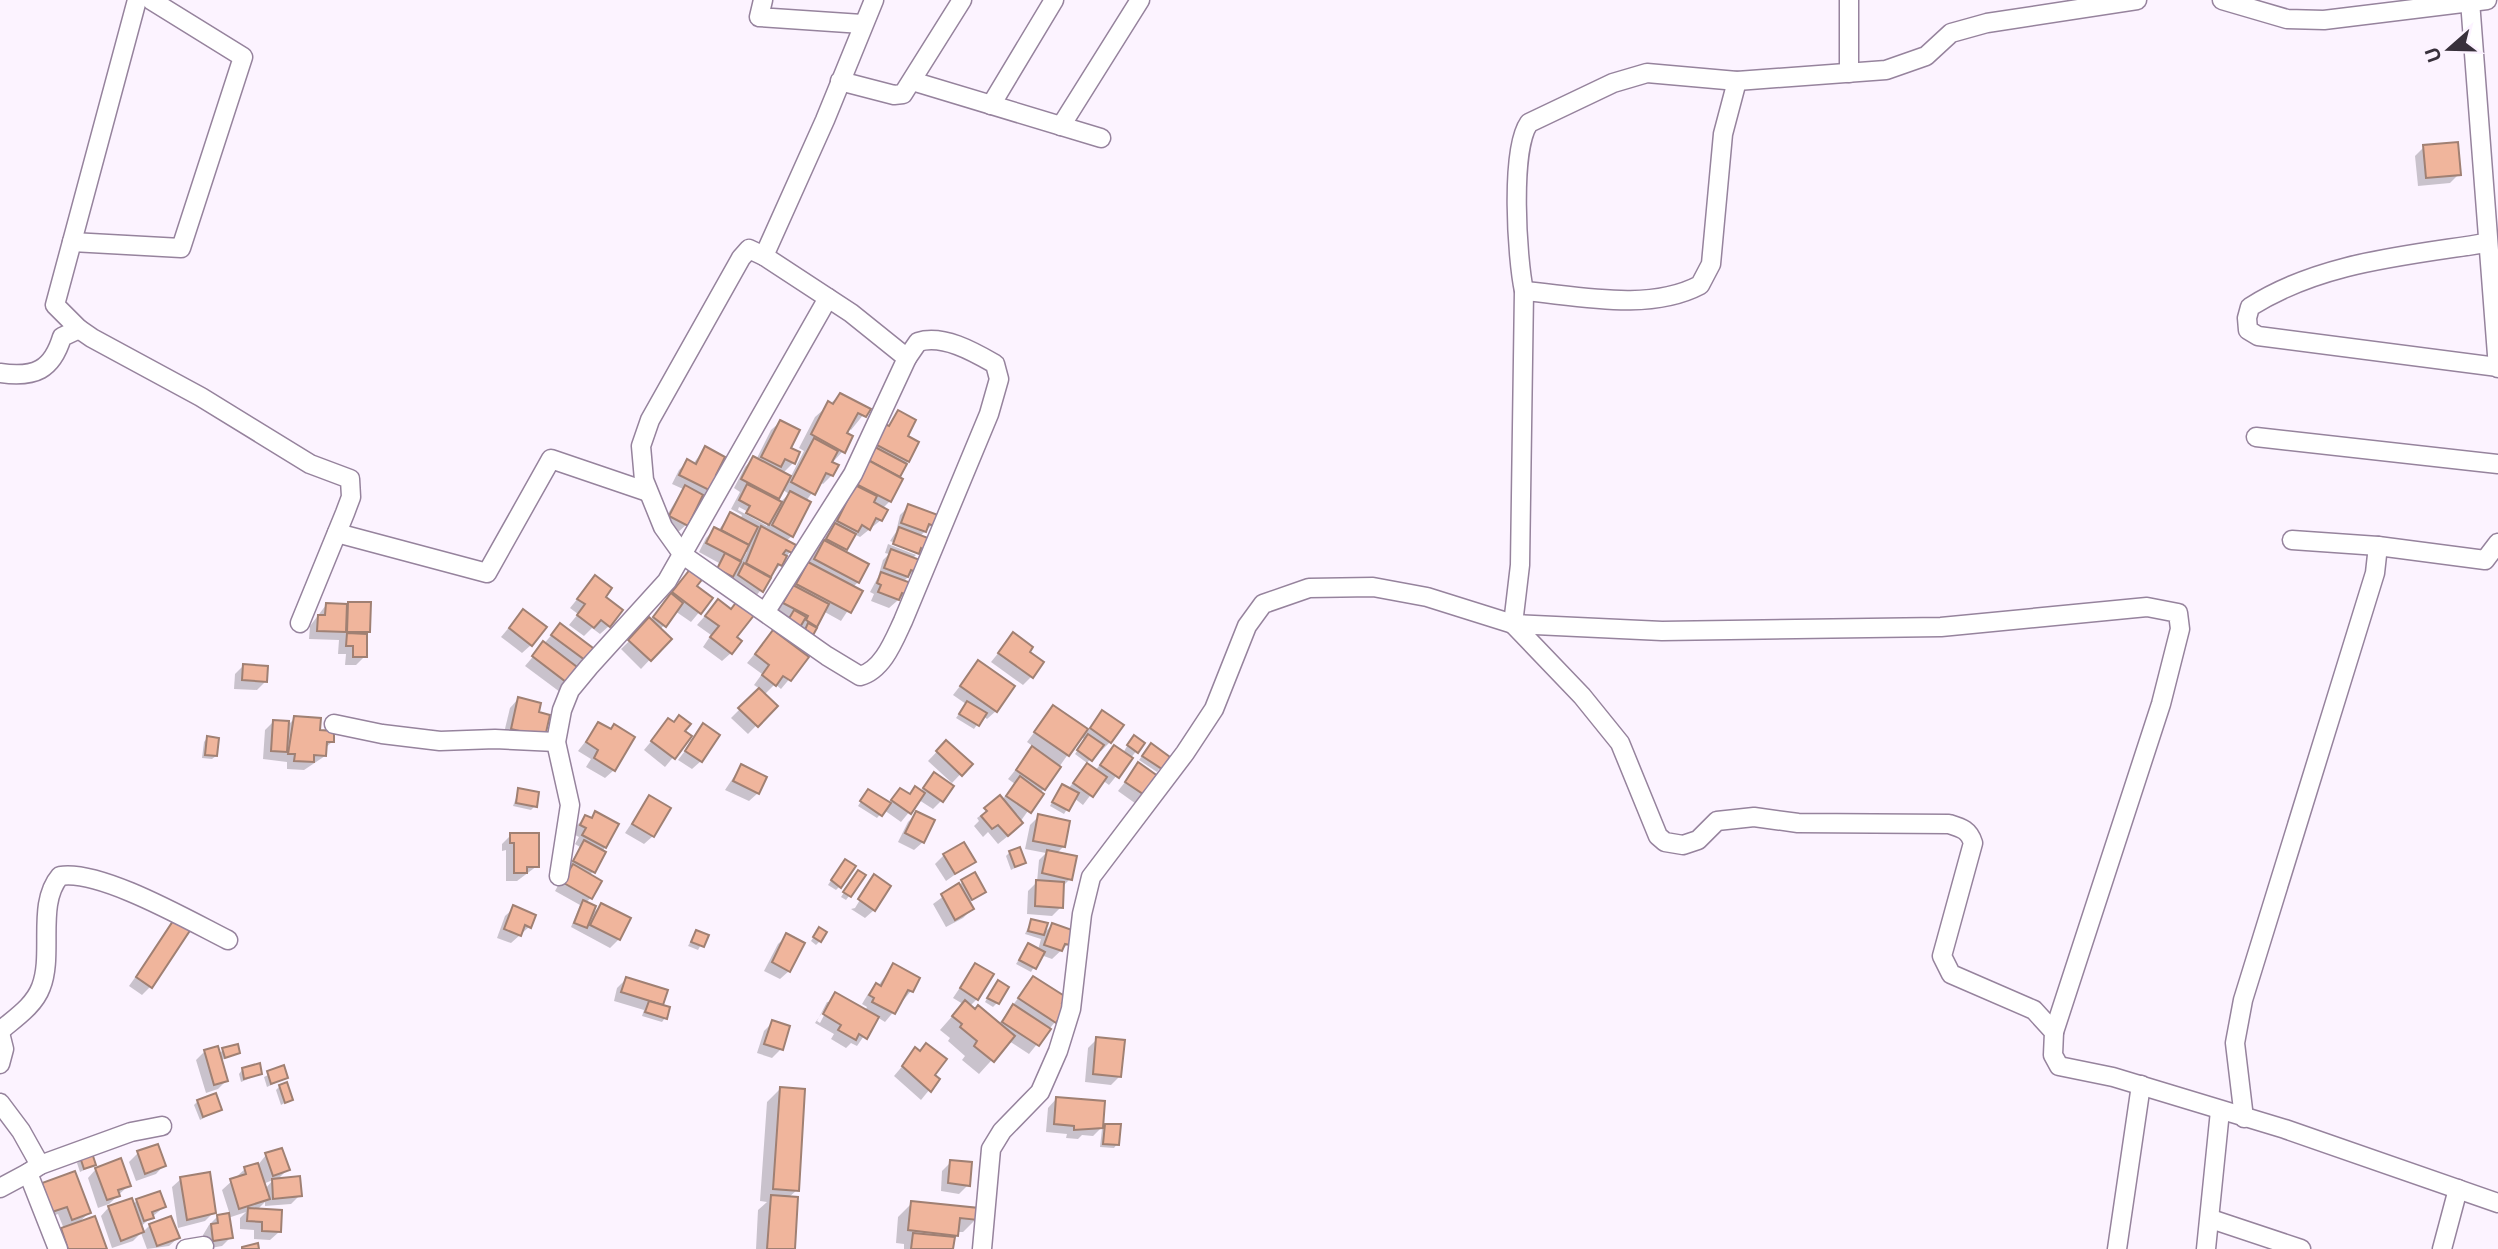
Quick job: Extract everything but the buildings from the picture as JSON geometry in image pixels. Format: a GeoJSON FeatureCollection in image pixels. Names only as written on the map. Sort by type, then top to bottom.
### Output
{"type":"FeatureCollection","features":[{"type":"Feature","properties":{"kind":"street"},"geometry":{"type":"LineString","coordinates":[[137,0],[55,304],[79,329],[201,397],[310,464],[343,473],[350,479],[351,497],[300,623]]}},
{"type":"Feature","properties":{"kind":"street"},"geometry":{"type":"LineString","coordinates":[[72,242],[181,248],[243,57],[151,0]]}},
{"type":"Feature","properties":{"kind":"street"},"geometry":{"type":"LineString","coordinates":[[763,0],[760,16],[862,24]]}},
{"type":"Feature","properties":{"kind":"street"},"geometry":{"type":"LineString","coordinates":[[764,256],[874,0]]}},
{"type":"Feature","properties":{"kind":"street"},"geometry":{"type":"LineString","coordinates":[[840,81],[894,95],[903,94],[962,0]]}},
{"type":"Feature","properties":{"kind":"street"},"geometry":{"type":"LineString","coordinates":[[991,105],[1054,0]]}},
{"type":"Feature","properties":{"kind":"street"},"geometry":{"type":"LineString","coordinates":[[1062,126],[1140,0]]}},
{"type":"Feature","properties":{"kind":"street"},"geometry":{"type":"LineString","coordinates":[[1849,0],[1849,73]]}},
{"type":"Feature","properties":{"kind":"street"},"geometry":{"type":"LineString","coordinates":[[1513,624],[1520,565],[1524,292],[1517,260],[1517,210],[1522,151],[1529,123],[1613,83],[1647,73],[1737,81],[1886,70],[1918,59],[1951,33],[1987,23],[2137,0]]}},
{"type":"Feature","properties":{"kind":"street"},"geometry":{"type":"LineString","coordinates":[[2222,0],[2287,19],[2325,20],[2478,1],[2486,243],[2498,368],[2258,336],[2248,330],[2250,307],[2279,289],[2346,265],[2486,243]]}},
{"type":"Feature","properties":{"kind":"street"},"geometry":{"type":"LineString","coordinates":[[912,81],[1101,138]]}},
{"type":"Feature","properties":{"kind":"street"},"geometry":{"type":"LineString","coordinates":[[1524,292],[1625,300],[1658,298],[1700,285],[1710,264],[1723,134],[1737,81]]}},
{"type":"Feature","properties":{"kind":"street"},"geometry":{"type":"LineString","coordinates":[[766,611],[853,474],[907,358],[918,342],[929,339],[945,342],[995,364],[999,379],[989,414],[889,650],[872,671],[865,675],[855,674],[683,555],[663,527],[648,492],[641,446],[650,420],[741,258],[749,249],[851,313],[907,358]]}},
{"type":"Feature","properties":{"kind":"street"},"geometry":{"type":"LineString","coordinates":[[559,876],[570,805],[556,743],[559,721],[570,690],[631,618],[667,581],[828,298]]}},
{"type":"Feature","properties":{"kind":"street"},"geometry":{"type":"LineString","coordinates":[[0,373],[29,373],[43,369],[56,356],[62,337],[79,329]]}},
{"type":"Feature","properties":{"kind":"street"},"geometry":{"type":"LineString","coordinates":[[2256,437],[2498,464]]}},
{"type":"Feature","properties":{"kind":"street"},"geometry":{"type":"LineString","coordinates":[[337,533],[487,573],[551,459],[648,492]]}},
{"type":"Feature","properties":{"kind":"street"},"geometry":{"type":"LineString","coordinates":[[2291,540],[2378,546],[2492,563],[2498,542]]}},
{"type":"Feature","properties":{"kind":"street"},"geometry":{"type":"LineString","coordinates":[[2244,1118],[2235,1043],[2243,1000],[2375,573],[2378,546]]}},
{"type":"Feature","properties":{"kind":"street"},"geometry":{"type":"LineString","coordinates":[[982,1249],[991,1149],[1002,1131],[1040,1092],[1059,1051],[1071,1009],[1086,888],[1091,877],[1185,753],[1214,709],[1255,612],[1273,598],[1309,588],[1373,587],[1427,597],[1513,624],[1662,631],[1941,627],[2147,607],[2178,613],[2180,629],[2161,704],[2054,1032],[2053,1055],[2059,1066],[2141,1085],[2498,1203]]}},
{"type":"Feature","properties":{"kind":"street"},"geometry":{"type":"LineString","coordinates":[[1513,624],[1582,696],[1620,743],[1658,836],[1665,842],[1674,845],[1691,843],[1704,835],[1717,821],[1754,817],[1798,823],[1949,824],[1963,828],[1973,843],[1942,956],[1945,966],[1951,974],[2034,1010],[2054,1032]]}},
{"type":"Feature","properties":{"kind":"street"},"geometry":{"type":"LineString","coordinates":[[334,724],[382,734],[440,741],[495,739],[556,743]]}},
{"type":"Feature","properties":{"kind":"street"},"geometry":{"type":"LineString","coordinates":[[0,1064],[4,1049],[0,1032],[29,1006],[41,988],[50,904],[54,884],[60,876],[73,874],[127,892],[228,940]]}},
{"type":"Feature","properties":{"kind":"street"},"geometry":{"type":"LineString","coordinates":[[2117,1249],[2141,1085]]}},
{"type":"Feature","properties":{"kind":"street"},"geometry":{"type":"LineString","coordinates":[[0,1103],[21,1131],[58,1249]]}},
{"type":"Feature","properties":{"kind":"street"},"geometry":{"type":"LineString","coordinates":[[2206,1249],[2220,1111]]}},
{"type":"Feature","properties":{"kind":"street"},"geometry":{"type":"LineString","coordinates":[[0,1188],[34,1169],[131,1132],[162,1126]]}},
{"type":"Feature","properties":{"kind":"street"},"geometry":{"type":"LineString","coordinates":[[2442,1249],[2458,1189]]}},
{"type":"Feature","properties":{"kind":"street"},"geometry":{"type":"LineString","coordinates":[[2211,1219],[2301,1249]]}},
{"type":"Feature","properties":{"kind":"street"},"geometry":{"type":"LineString","coordinates":[[186,1249],[204,1246]]}}]}
